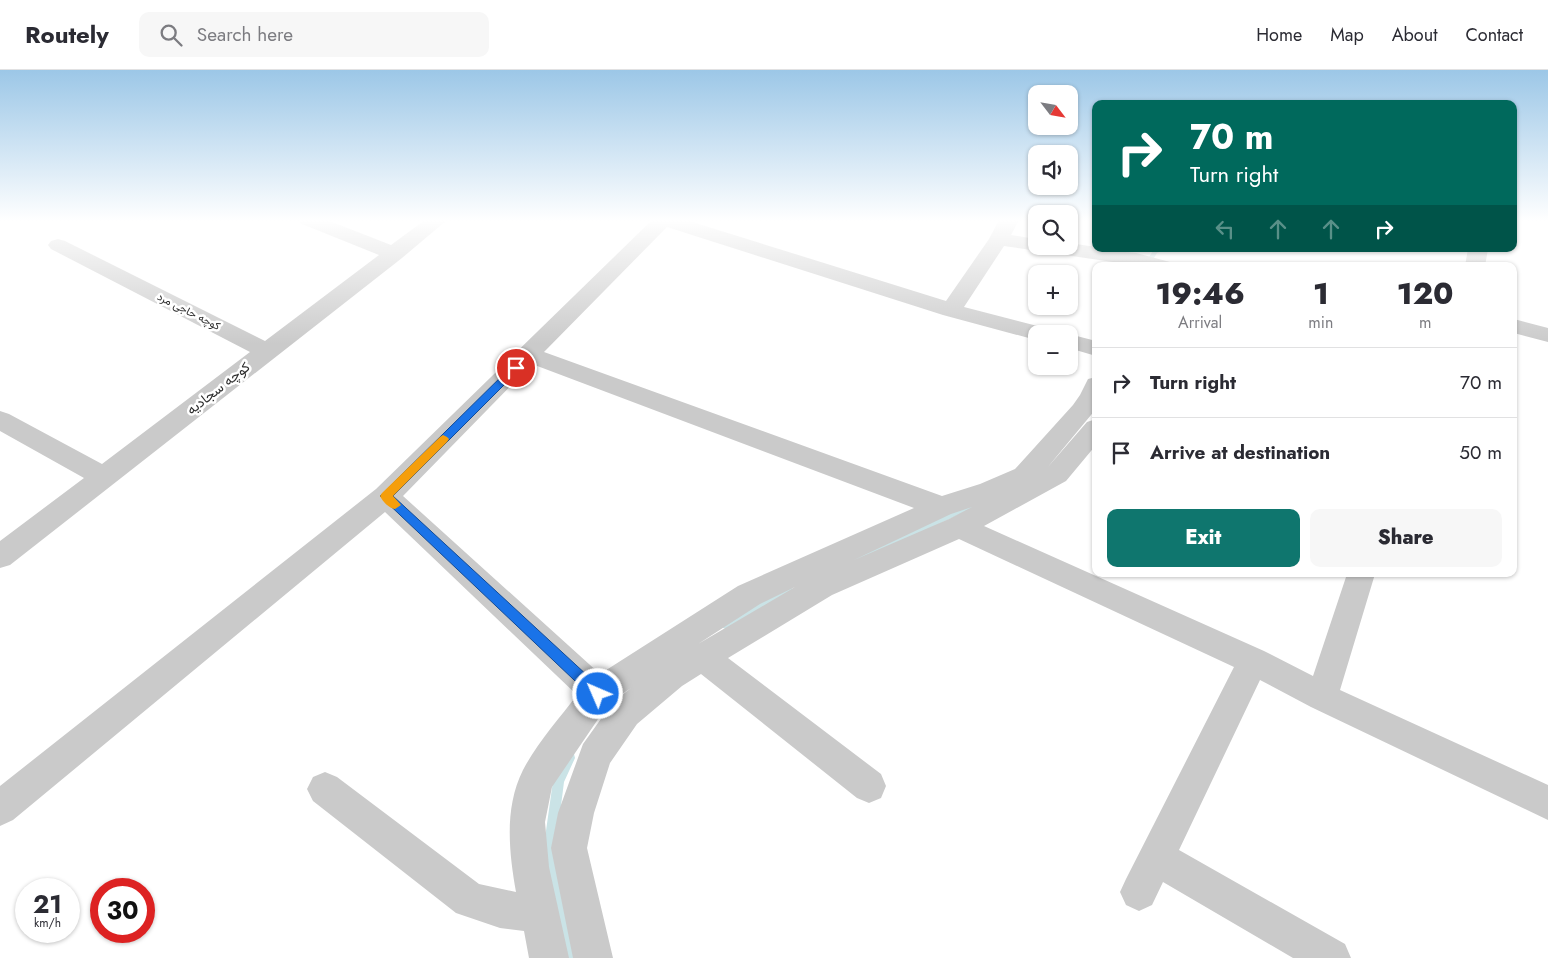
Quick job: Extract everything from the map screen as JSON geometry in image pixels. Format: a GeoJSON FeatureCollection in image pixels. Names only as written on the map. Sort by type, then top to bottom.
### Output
{"type":"FeatureCollection","features":[{"type":"Feature","properties":{"kind":"street","name":"کوچه حاجی مرد"},"geometry":{"type":"LineString","coordinates":[[92,261],[266,351]]}},
{"type":"Feature","properties":{"kind":"street","name":"کوچه سجادیه"},"geometry":{"type":"LineString","coordinates":[[0,557],[384,261]]}},
{"type":"Feature","properties":{"kind":"street"},"geometry":{"type":"LineString","coordinates":[[0,808],[386,496],[623,261]]}},
{"type":"Feature","properties":{"kind":"street"},"geometry":{"type":"LineString","coordinates":[[796,261],[951,310],[1028,331]]}},
{"type":"Feature","properties":{"kind":"street"},"geometry":{"type":"LineString","coordinates":[[951,310],[984,261]]}},
{"type":"Feature","properties":{"kind":"street"},"geometry":{"type":"LineString","coordinates":[[1517,327],[1548,335]]}},
{"type":"Feature","properties":{"kind":"street"},"geometry":{"type":"LineString","coordinates":[[1078,344],[1092,348]]}},
{"type":"Feature","properties":{"kind":"street"},"geometry":{"type":"LineString","coordinates":[[529,355],[950,517],[1253,661],[1322,698],[1548,803]]}},
{"type":"Feature","properties":{"kind":"street"},"geometry":{"type":"LineString","coordinates":[[593,958],[569,848],[576,813],[595,755],[625,713],[671,676],[703,656],[822,586],[950,517],[990,491],[1024,476],[1082,411],[1092,397]]}},
{"type":"Feature","properties":{"kind":"street"},"geometry":{"type":"LineString","coordinates":[[0,420],[104,477]]}},
{"type":"Feature","properties":{"kind":"street"},"geometry":{"type":"LineString","coordinates":[[549,958],[530,867],[527,822],[536,781],[556,750],[598,694],[653,656],[749,595],[1056,474],[1092,433]]}},
{"type":"Feature","properties":{"kind":"street"},"geometry":{"type":"LineString","coordinates":[[386,496],[598,694]]}},
{"type":"Feature","properties":{"kind":"street"},"geometry":{"type":"LineString","coordinates":[[1322,698],[1360,577]]}},
{"type":"Feature","properties":{"kind":"street"},"geometry":{"type":"LineString","coordinates":[[703,656],[869,786]]}},
{"type":"Feature","properties":{"kind":"street"},"geometry":{"type":"LineString","coordinates":[[1139,892],[1253,661]]}},
{"type":"Feature","properties":{"kind":"street"},"geometry":{"type":"LineString","coordinates":[[325,789],[469,900],[500,909],[540,914]]}},
{"type":"Feature","properties":{"kind":"street"},"geometry":{"type":"LineString","coordinates":[[1156,857],[1331,958]]}},
{"type":"Feature","properties":{"kind":"waterway"},"geometry":{"type":"LineString","coordinates":[[857,558],[970,506]]}},
{"type":"Feature","properties":{"kind":"waterway"},"geometry":{"type":"LineString","coordinates":[[726,625],[789,591]]}},
{"type":"Feature","properties":{"kind":"waterway"},"geometry":{"type":"LineString","coordinates":[[570,758],[559,781],[550,845],[570,958]]}},
{"type":"Feature","properties":{"kind":"slow traffic"},"geometry":{"type":"LineString","coordinates":[[395,505],[386,496],[443,439]]}},
{"type":"Feature","properties":{"kind":"route"},"geometry":{"type":"LineString","coordinates":[[516,368],[386,496],[598,694]]}}]}
